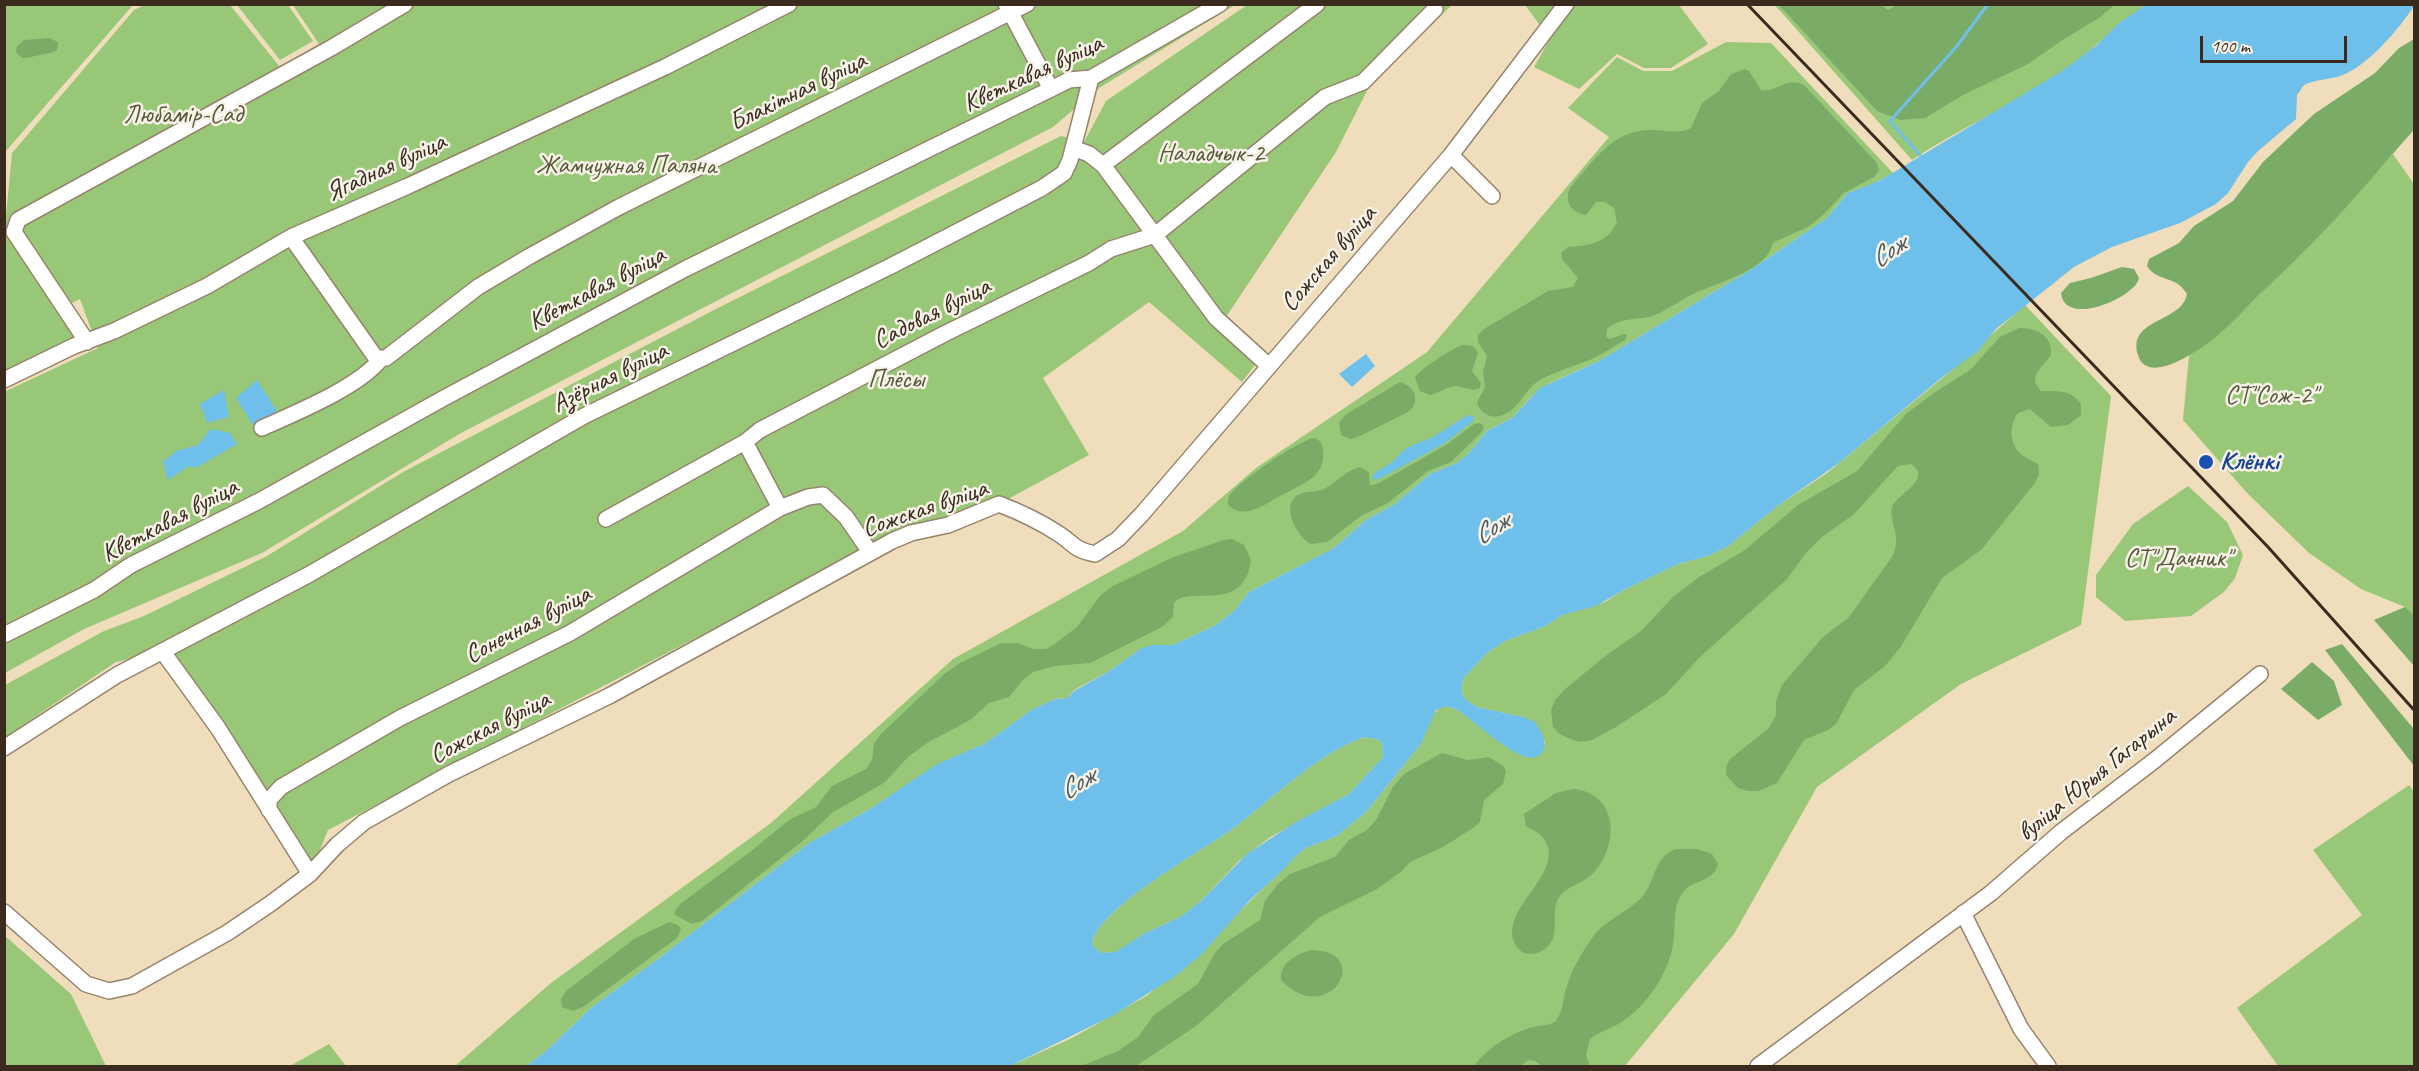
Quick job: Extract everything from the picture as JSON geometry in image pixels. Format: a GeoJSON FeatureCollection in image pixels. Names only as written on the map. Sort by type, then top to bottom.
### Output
{"type":"FeatureCollection","features":[{"type":"Feature","properties":{"kind":"street"},"geometry":{"type":"LineString","coordinates":[[87,342],[14,232],[18,220],[331,48],[405,4]]}},
{"type":"Feature","properties":{"kind":"street","name":"Ягадная вуліца"},"geometry":{"type":"LineString","coordinates":[[4,380],[207,286],[291,237],[408,186],[665,67],[789,4]]}},
{"type":"Feature","properties":{"kind":"street","name":"Блакітная вуліца"},"geometry":{"type":"LineString","coordinates":[[262,428],[299,412],[366,373],[477,287],[530,256],[619,207],[1008,9],[1027,4]]}},
{"type":"Feature","properties":{"kind":"street","name":"Кветкавая вуліца"},"geometry":{"type":"LineString","coordinates":[[4,634],[94,590],[131,566],[259,501],[453,393],[685,269],[1069,80],[1091,78],[1220,4]]}},
{"type":"Feature","properties":{"kind":"street"},"geometry":{"type":"LineString","coordinates":[[1103,165],[1317,4]]}},
{"type":"Feature","properties":{"kind":"street","name":"Сожская вуліца"},"geometry":{"type":"LineString","coordinates":[[4,912],[86,984],[104,990],[121,990],[227,933],[310,874],[337,845],[364,822],[449,774],[609,696],[870,552],[911,534],[948,525],[999,504],[1026,514],[1061,535],[1078,550],[1095,554],[1118,539],[1142,514],[1451,155],[1566,4]]}},
{"type":"Feature","properties":{"kind":"street"},"geometry":{"type":"LineString","coordinates":[[1008,9],[1051,89]]}},
{"type":"Feature","properties":{"kind":"street"},"geometry":{"type":"LineString","coordinates":[[1155,235],[1325,97],[1363,82],[1435,9]]}},
{"type":"Feature","properties":{"kind":"street","name":"Азёрная вуліца"},"geometry":{"type":"LineString","coordinates":[[4,748],[117,675],[308,575],[584,416],[889,267],[1042,188],[1064,173],[1073,148],[1091,78]]}},
{"type":"Feature","properties":{"kind":"street"},"geometry":{"type":"LineString","coordinates":[[1073,148],[1089,154],[1103,165],[1216,318],[1269,366]]}},
{"type":"Feature","properties":{"kind":"street"},"geometry":{"type":"LineString","coordinates":[[1451,155],[1492,196]]}},
{"type":"Feature","properties":{"kind":"street","name":"Садовая вуліца"},"geometry":{"type":"LineString","coordinates":[[606,519],[745,442],[760,430],[853,381],[1089,263],[1111,249],[1155,235]]}},
{"type":"Feature","properties":{"kind":"street"},"geometry":{"type":"LineString","coordinates":[[291,237],[376,358],[380,360]]}},
{"type":"Feature","properties":{"kind":"street"},"geometry":{"type":"LineString","coordinates":[[745,442],[780,508]]}},
{"type":"Feature","properties":{"kind":"street","name":"Сонечная вуліца"},"geometry":{"type":"LineString","coordinates":[[269,810],[269,800],[281,787],[400,718],[570,633],[780,508],[808,497],[823,495],[846,517],[870,552]]}},
{"type":"Feature","properties":{"kind":"street"},"geometry":{"type":"LineString","coordinates":[[163,652],[218,728],[310,874]]}},
{"type":"Feature","properties":{"kind":"street","name":"вуліца Юрыя Гагарына"},"geometry":{"type":"LineString","coordinates":[[1758,1066],[1991,893],[2061,832],[2156,760],[2260,674]]}},
{"type":"Feature","properties":{"kind":"street"},"geometry":{"type":"LineString","coordinates":[[1964,914],[2021,1029],[2048,1066]]}},
{"type":"Feature","properties":{"kind":"green space"},"geometry":{"type":"Polygon","coordinates":[[[1879,4],[1888,10],[1899,4],[2114,5],[2099,18],[2028,64],[1963,95],[1925,118],[1900,120],[1877,111],[1779,5],[1879,4]]]}},
{"type":"Feature","properties":{"kind":"green space"},"geometry":{"type":"Polygon","coordinates":[[[5,5],[133,5],[6,151],[5,172],[5,5]]]}},
{"type":"Feature","properties":{"kind":"green space","name":"Жамчужная Паляна"},"geometry":{"type":"Polygon","coordinates":[[[144,5],[230,5],[280,67],[319,44],[293,5],[1235,5],[1099,88],[1053,127],[461,433],[262,553],[84,629],[5,673],[4,392],[98,348],[80,299],[64,307],[76,337],[5,373],[4,236],[12,153],[134,10],[144,5]]]}},
{"type":"Feature","properties":{"kind":"green space"},"geometry":{"type":"Polygon","coordinates":[[[237,5],[288,5],[313,41],[280,60],[237,5]]]}},
{"type":"Feature","properties":{"kind":"green space","name":"Плёсы"},"geometry":{"type":"Polygon","coordinates":[[[1247,5],[1452,5],[1370,85],[1336,152],[1226,317],[1264,353],[1242,382],[1149,302],[1043,378],[1089,455],[999,504],[916,525],[870,552],[728,621],[328,830],[310,874],[163,652],[116,662],[5,737],[5,685],[104,631],[144,616],[267,556],[403,472],[714,310],[1061,136],[1084,142],[1106,101],[1247,5]]]}},
{"type":"Feature","properties":{"kind":"green space"},"geometry":{"type":"Polygon","coordinates":[[[1525,5],[1679,5],[1708,44],[1671,68],[1644,68],[1617,54],[1579,89],[1534,67],[1550,39],[1525,5]]]}},
{"type":"Feature","properties":{"kind":"green space"},"geometry":{"type":"Polygon","coordinates":[[[1775,5],[2146,5],[2063,71],[1912,160],[1775,5]]]}},
{"type":"Feature","properties":{"kind":"green space"},"geometry":{"type":"Polygon","coordinates":[[[49,38],[58,42],[57,50],[54,52],[22,58],[16,52],[17,46],[24,40],[49,38]]]}},
{"type":"Feature","properties":{"kind":"green space"},"geometry":{"type":"Polygon","coordinates":[[[2414,39],[2414,130],[2323,232],[2231,324],[2195,352],[2177,362],[2158,367],[2149,367],[2142,363],[2138,355],[2137,343],[2140,334],[2147,327],[2176,311],[2187,294],[2178,284],[2151,271],[2147,266],[2149,259],[2179,243],[2194,226],[2233,201],[2263,162],[2314,114],[2375,73],[2399,48],[2414,39]]]}},
{"type":"Feature","properties":{"kind":"green space"},"geometry":{"type":"Polygon","coordinates":[[[1726,42],[1771,43],[1893,173],[1873,184],[1848,193],[1827,218],[1752,269],[1599,361],[1548,384],[1531,397],[1512,418],[1487,431],[1470,452],[1457,463],[1430,474],[1395,504],[1366,520],[1334,548],[1249,592],[1234,611],[1216,625],[1173,645],[1142,648],[1108,672],[1074,690],[1068,698],[1055,699],[1033,709],[984,744],[938,764],[870,809],[809,843],[592,1007],[546,1051],[526,1066],[455,1066],[551,983],[771,823],[953,659],[1183,531],[1256,468],[1427,352],[1609,137],[1568,108],[1617,57],[1643,71],[1672,71],[1726,42]]]}},
{"type":"Feature","properties":{"kind":"green space"},"geometry":{"type":"Polygon","coordinates":[[[1745,69],[1749,71],[1761,90],[1792,82],[1804,85],[1876,162],[1879,170],[1874,177],[1844,193],[1808,227],[1774,242],[1768,254],[1754,267],[1691,295],[1655,315],[1624,320],[1612,325],[1607,329],[1606,337],[1610,339],[1624,334],[1627,335],[1625,340],[1592,359],[1540,380],[1509,412],[1494,417],[1483,412],[1477,402],[1485,387],[1483,372],[1487,356],[1478,342],[1478,335],[1484,329],[1548,291],[1573,287],[1578,278],[1562,259],[1561,253],[1568,247],[1583,246],[1603,239],[1617,222],[1614,208],[1605,202],[1596,202],[1586,215],[1576,212],[1568,202],[1570,188],[1595,158],[1613,142],[1624,136],[1649,130],[1676,131],[1691,128],[1702,103],[1719,91],[1731,74],[1745,69]]]}},
{"type":"Feature","properties":{"kind":"green space","name":"СТ\"Сож-2\""},"geometry":{"type":"Polygon","coordinates":[[[2393,154],[2414,184],[2414,615],[2405,607],[2361,589],[2309,553],[2248,494],[2183,420],[2189,356],[2221,332],[2303,252],[2393,154]]]}},
{"type":"Feature","properties":{"kind":"green space"},"geometry":{"type":"Polygon","coordinates":[[[2122,267],[2134,269],[2139,278],[2127,293],[2101,306],[2087,309],[2075,308],[2065,303],[2061,293],[2070,283],[2122,267]]]}},
{"type":"Feature","properties":{"kind":"green space"},"geometry":{"type":"Polygon","coordinates":[[[2025,305],[2111,396],[2081,625],[1961,684],[1817,787],[1734,934],[1625,1066],[1010,1066],[1072,1038],[1148,995],[1239,912],[1298,854],[1306,848],[1337,836],[1366,812],[1421,744],[1433,715],[1440,707],[1446,706],[1458,710],[1512,750],[1543,752],[1545,742],[1523,717],[1477,707],[1466,700],[1463,695],[1461,690],[1464,678],[1487,653],[1505,641],[1546,626],[1562,615],[1605,602],[1622,591],[1678,564],[1708,556],[1727,547],[1779,505],[1827,473],[1952,370],[2025,305]]]}},
{"type":"Feature","properties":{"kind":"green space"},"geometry":{"type":"Polygon","coordinates":[[[2019,328],[2031,329],[2042,334],[2051,348],[2051,355],[2037,372],[2035,381],[2037,386],[2041,391],[2068,393],[2081,404],[2081,415],[2068,425],[2051,427],[2030,409],[2018,413],[2013,423],[2012,440],[2021,454],[2038,464],[2039,475],[2035,483],[1981,550],[1942,578],[1900,648],[1885,666],[1854,690],[1836,724],[1804,740],[1777,783],[1758,791],[1747,791],[1738,788],[1726,775],[1726,767],[1730,759],[1769,728],[1776,715],[1776,701],[1782,685],[1822,638],[1849,617],[1892,557],[1896,535],[1891,511],[1896,500],[1917,480],[1917,470],[1911,464],[1898,466],[1853,515],[1823,536],[1806,553],[1787,579],[1700,657],[1666,694],[1592,740],[1580,742],[1570,739],[1553,727],[1551,710],[1555,700],[1564,690],[1604,657],[1641,631],[1673,597],[1699,577],[1745,550],[1798,505],[1857,471],[1906,414],[1970,370],[2000,337],[2019,328]]]}},
{"type":"Feature","properties":{"kind":"green space"},"geometry":{"type":"Polygon","coordinates":[[[1463,345],[1473,346],[1478,353],[1472,371],[1481,383],[1480,388],[1473,390],[1454,386],[1430,395],[1420,391],[1415,378],[1418,374],[1437,359],[1463,345]]]}},
{"type":"Feature","properties":{"kind":"green space"},"geometry":{"type":"Polygon","coordinates":[[[1400,382],[1409,387],[1414,394],[1415,402],[1410,411],[1358,437],[1351,439],[1341,435],[1339,423],[1345,415],[1400,382]]]}},
{"type":"Feature","properties":{"kind":"green space"},"geometry":{"type":"Polygon","coordinates":[[[1480,423],[1484,426],[1482,432],[1451,462],[1428,471],[1388,503],[1361,516],[1327,542],[1311,544],[1301,536],[1293,522],[1290,508],[1296,496],[1324,489],[1350,471],[1360,467],[1369,472],[1370,485],[1377,484],[1446,445],[1474,424],[1480,423]]]}},
{"type":"Feature","properties":{"kind":"green space"},"geometry":{"type":"Polygon","coordinates":[[[1315,438],[1321,442],[1322,463],[1319,471],[1306,483],[1254,510],[1234,510],[1228,505],[1229,496],[1234,490],[1256,472],[1297,445],[1315,438]]]}},
{"type":"Feature","properties":{"kind":"green space","name":"СТ\"Дачник\""},"geometry":{"type":"Polygon","coordinates":[[[2188,486],[2227,522],[2243,555],[2235,578],[2224,592],[2191,616],[2125,621],[2096,597],[2096,575],[2133,524],[2188,486]]]}},
{"type":"Feature","properties":{"kind":"green space"},"geometry":{"type":"Polygon","coordinates":[[[1232,539],[1244,545],[1251,560],[1246,577],[1238,588],[1227,593],[1181,598],[1174,603],[1173,617],[1162,627],[1090,663],[1055,666],[1033,672],[1009,697],[989,703],[970,720],[927,743],[908,757],[884,783],[833,812],[805,839],[702,921],[692,924],[675,915],[680,904],[789,820],[816,807],[832,786],[866,769],[872,760],[874,744],[881,734],[944,674],[960,663],[1001,643],[1017,643],[1034,649],[1046,649],[1077,627],[1100,596],[1113,586],[1171,558],[1232,539]]]}},
{"type":"Feature","properties":{"kind":"green space"},"geometry":{"type":"Polygon","coordinates":[[[2405,607],[2414,615],[2414,666],[2374,620],[2405,607]]]}},
{"type":"Feature","properties":{"kind":"green space"},"geometry":{"type":"Polygon","coordinates":[[[2342,644],[2414,729],[2414,766],[2325,650],[2342,644]]]}},
{"type":"Feature","properties":{"kind":"green space"},"geometry":{"type":"Polygon","coordinates":[[[2312,662],[2334,681],[2342,705],[2318,720],[2281,689],[2312,662]]]}},
{"type":"Feature","properties":{"kind":"green space"},"geometry":{"type":"Polygon","coordinates":[[[1365,737],[1379,740],[1383,757],[1349,794],[1269,838],[1238,862],[1201,901],[1180,917],[1143,934],[1117,952],[1101,953],[1092,945],[1098,931],[1111,915],[1130,898],[1234,828],[1296,777],[1330,753],[1365,737]]]}},
{"type":"Feature","properties":{"kind":"green space"},"geometry":{"type":"Polygon","coordinates":[[[1442,753],[1468,760],[1489,757],[1503,766],[1506,771],[1503,784],[1484,800],[1480,822],[1443,847],[1410,862],[1402,871],[1377,889],[1320,917],[1196,1026],[1136,1066],[1081,1066],[1118,1051],[1138,1037],[1154,1015],[1198,984],[1215,953],[1223,944],[1260,920],[1265,901],[1278,884],[1290,874],[1335,857],[1349,840],[1367,830],[1376,820],[1393,787],[1404,774],[1442,753]]]}},
{"type":"Feature","properties":{"kind":"green space"},"geometry":{"type":"Polygon","coordinates":[[[2409,785],[2414,792],[2414,1066],[2278,1066],[2237,1008],[2362,915],[2313,850],[2409,785]]]}},
{"type":"Feature","properties":{"kind":"green space"},"geometry":{"type":"Polygon","coordinates":[[[1573,789],[1584,791],[1602,803],[1610,822],[1610,841],[1599,867],[1593,874],[1566,890],[1557,901],[1554,934],[1548,946],[1538,953],[1524,953],[1518,949],[1513,939],[1513,926],[1518,913],[1542,876],[1549,851],[1544,839],[1526,826],[1524,814],[1556,793],[1573,789]]]}},
{"type":"Feature","properties":{"kind":"green space"},"geometry":{"type":"Polygon","coordinates":[[[1676,849],[1697,849],[1712,854],[1718,864],[1716,870],[1712,875],[1690,886],[1681,895],[1676,907],[1674,939],[1670,956],[1661,978],[1648,998],[1632,1014],[1590,1039],[1586,1055],[1590,1066],[1542,1066],[1529,1060],[1520,1066],[1474,1066],[1493,1047],[1508,1037],[1533,1027],[1555,1022],[1573,971],[1592,938],[1604,925],[1639,900],[1649,887],[1660,862],[1669,852],[1676,849]]]}},
{"type":"Feature","properties":{"kind":"green space"},"geometry":{"type":"Polygon","coordinates":[[[669,922],[678,925],[681,929],[677,938],[583,1007],[573,1011],[562,1007],[561,999],[566,991],[634,939],[669,922]]]}},
{"type":"Feature","properties":{"kind":"green space"},"geometry":{"type":"Polygon","coordinates":[[[4,935],[71,994],[106,1066],[5,1066],[4,935]]]}},
{"type":"Feature","properties":{"kind":"green space"},"geometry":{"type":"Polygon","coordinates":[[[1311,950],[1330,954],[1340,962],[1342,973],[1338,984],[1328,993],[1315,997],[1298,993],[1281,980],[1283,969],[1290,960],[1311,950]]]}},
{"type":"Feature","properties":{"kind":"green space"},"geometry":{"type":"Polygon","coordinates":[[[329,1044],[346,1066],[290,1066],[329,1044]]]}},
{"type":"Feature","properties":{"kind":"water","name":"Сож"},"geometry":{"type":"Polygon","coordinates":[[[2146,5],[2414,6],[2391,36],[2361,64],[2340,76],[2304,85],[2297,95],[2296,119],[2258,151],[2228,193],[2216,204],[2180,223],[2112,247],[2074,267],[1996,329],[1978,351],[1940,379],[1839,463],[1779,505],[1727,547],[1708,556],[1678,564],[1596,606],[1562,615],[1546,626],[1505,641],[1487,653],[1464,678],[1461,690],[1463,695],[1466,700],[1477,707],[1523,717],[1535,722],[1543,736],[1545,747],[1540,755],[1529,758],[1519,754],[1501,744],[1458,710],[1446,706],[1436,710],[1421,744],[1366,812],[1337,836],[1306,848],[1298,854],[1250,900],[1202,954],[1177,975],[1114,1015],[1010,1066],[526,1066],[546,1051],[592,1007],[809,843],[870,809],[937,764],[984,744],[1033,709],[1055,699],[1068,698],[1074,691],[1108,672],[1142,648],[1152,645],[1173,645],[1216,625],[1234,611],[1249,592],[1334,548],[1366,520],[1395,504],[1430,474],[1457,463],[1470,452],[1487,431],[1512,418],[1540,388],[1599,361],[1752,269],[1827,218],[1848,193],[1879,181],[2062,71],[2097,45],[2119,23],[2146,5]],[[1365,737],[1348,744],[1330,753],[1296,777],[1234,828],[1130,898],[1111,915],[1098,931],[1092,945],[1101,953],[1116,952],[1143,934],[1180,917],[1201,901],[1247,854],[1296,822],[1349,794],[1383,757],[1379,740],[1365,737]]]}},
{"type":"Feature","properties":{"kind":"water"},"geometry":{"type":"Polygon","coordinates":[[[1366,354],[1375,366],[1352,387],[1339,374],[1366,354]]]}},
{"type":"Feature","properties":{"kind":"water"},"geometry":{"type":"Polygon","coordinates":[[[257,380],[278,413],[253,425],[236,398],[257,380]]]}},
{"type":"Feature","properties":{"kind":"water"},"geometry":{"type":"Polygon","coordinates":[[[224,390],[229,417],[207,423],[200,404],[224,390]]]}},
{"type":"Feature","properties":{"kind":"water"},"geometry":{"type":"Polygon","coordinates":[[[1468,415],[1473,416],[1474,420],[1445,443],[1379,479],[1371,479],[1376,472],[1391,463],[1406,448],[1433,437],[1468,415]]]}},
{"type":"Feature","properties":{"kind":"water"},"geometry":{"type":"Polygon","coordinates":[[[211,429],[230,433],[237,444],[196,468],[189,466],[168,480],[163,462],[176,451],[198,445],[211,429]]]}},
{"type":"Feature","properties":{"kind":"waterway"},"geometry":{"type":"LineString","coordinates":[[1920,155],[1890,121],[1957,46],[1988,4]]}},
{"type":"Feature","properties":{"kind":"railway"},"geometry":{"type":"LineString","coordinates":[[1747,4],[2268,547],[2414,710]]}},
{"type":"Feature","properties":{"kind":"place","name":"Клёнкі"},"geometry":{"type":"Point","coordinates":[2206,462]}},
{"type":"Feature","properties":{"kind":"park label","name":"Любамір-Сад"},"geometry":{"type":"Point","coordinates":[183,115]}},
{"type":"Feature","properties":{"kind":"park label","name":"Наладчык-2"},"geometry":{"type":"Point","coordinates":[1211,154]}}]}
